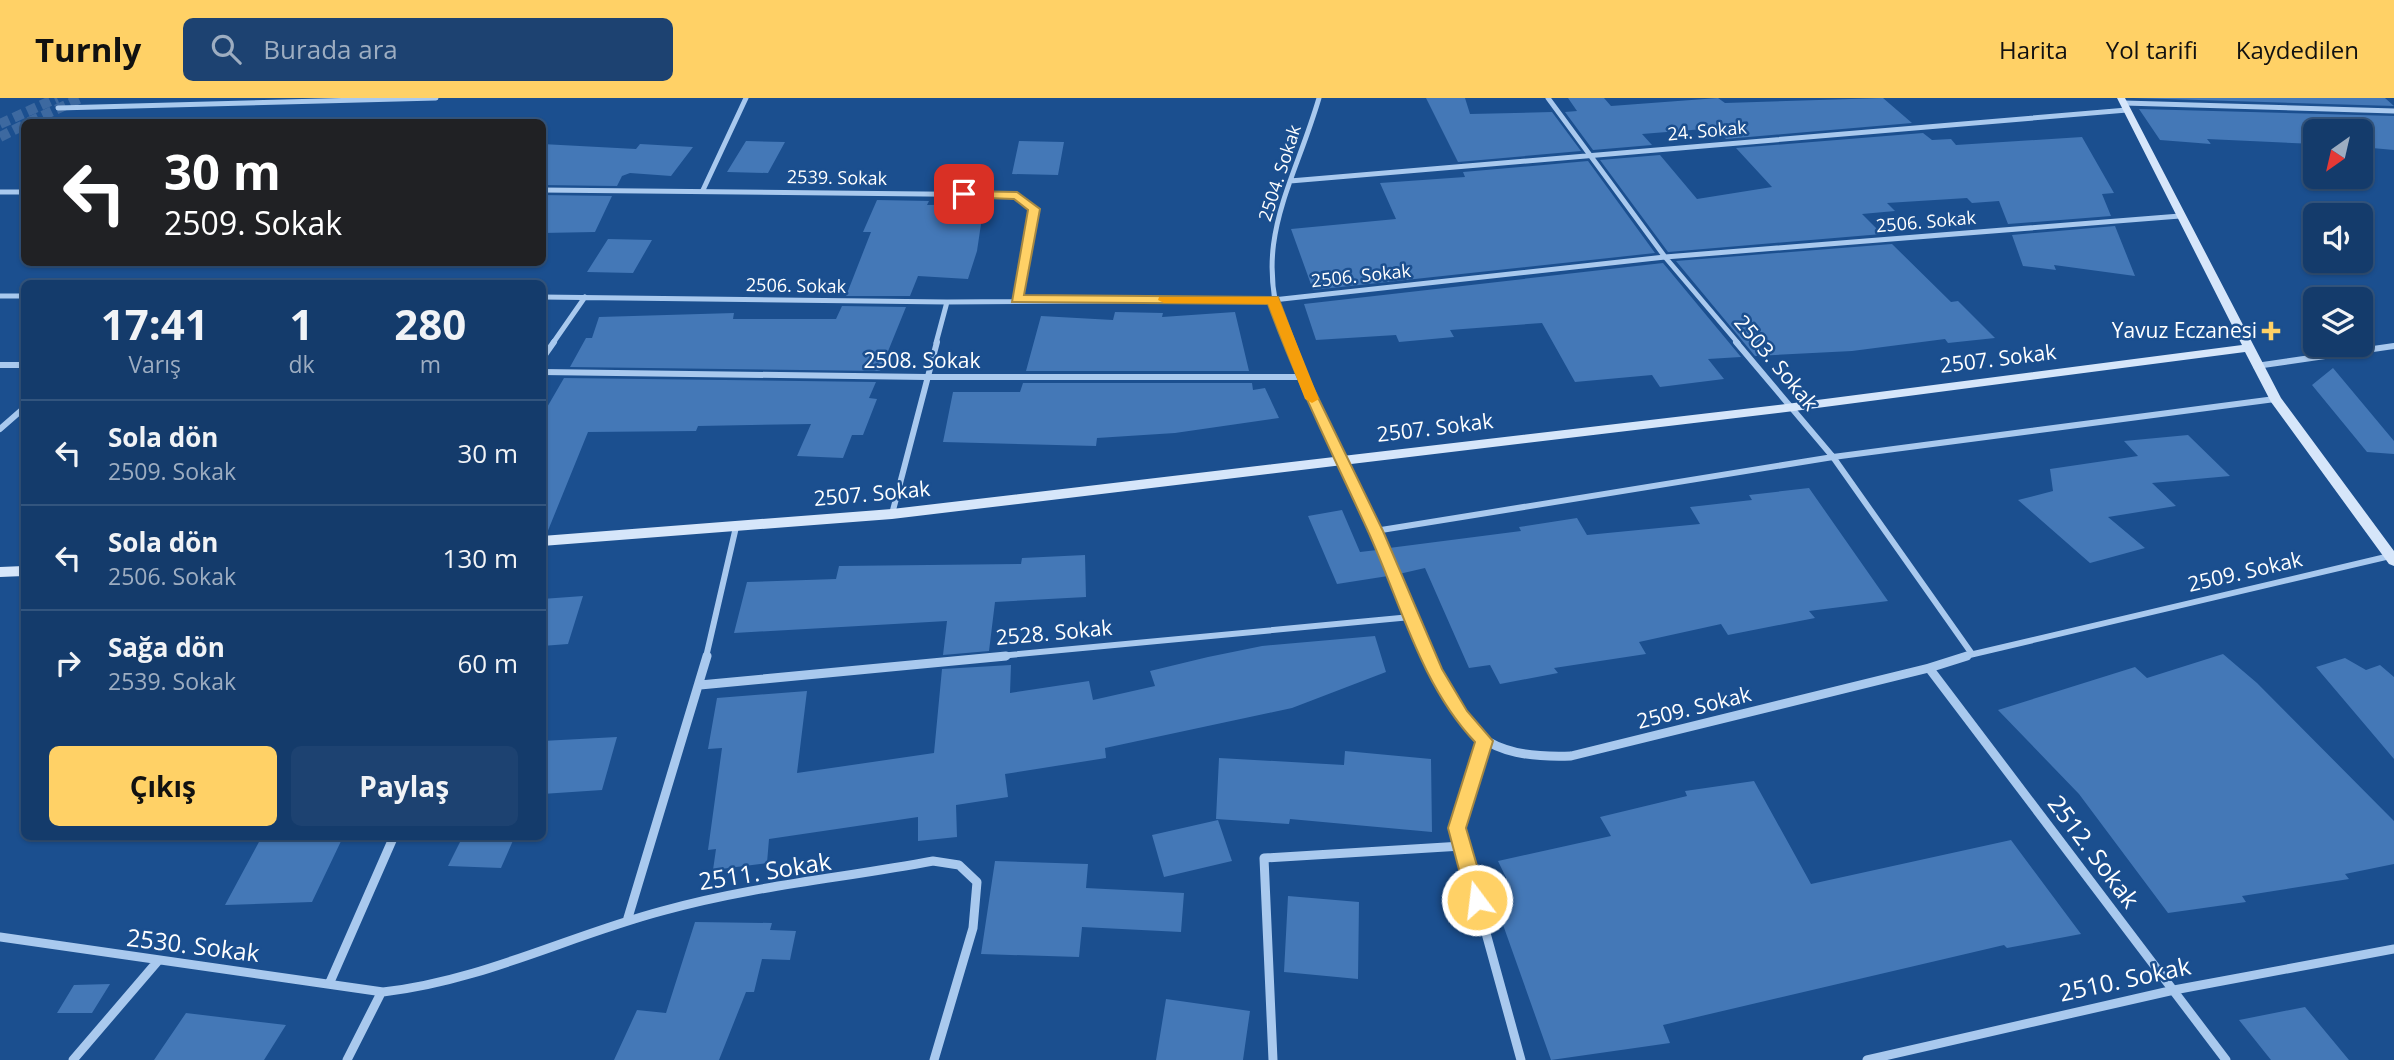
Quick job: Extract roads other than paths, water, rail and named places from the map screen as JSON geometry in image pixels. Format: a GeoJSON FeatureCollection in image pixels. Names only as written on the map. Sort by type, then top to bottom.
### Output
{"type":"FeatureCollection","features":[{"type":"Feature","properties":{"kind":"street"},"geometry":{"type":"LineString","coordinates":[[58,108],[436,98]]}},
{"type":"Feature","properties":{"kind":"street"},"geometry":{"type":"LineString","coordinates":[[703,190],[746,98]]}},
{"type":"Feature","properties":{"kind":"street","name":"2504. Sokak"},"geometry":{"type":"LineString","coordinates":[[1273,300],[1270,269],[1277,223],[1319,98]]}},
{"type":"Feature","properties":{"kind":"street","name":"2503. Sokak"},"geometry":{"type":"LineString","coordinates":[[1548,98],[1665,257],[1794,407],[1833,457],[1972,654]]}},
{"type":"Feature","properties":{"kind":"street"},"geometry":{"type":"LineString","coordinates":[[2124,104],[2275,399],[2392,559]]}},
{"type":"Feature","properties":{"kind":"street","name":"24. Sokak"},"geometry":{"type":"LineString","coordinates":[[1290,181],[2124,104],[2394,111]]}},
{"type":"Feature","properties":{"kind":"street","name":"2539. Sokak"},"geometry":{"type":"LineString","coordinates":[[546,190],[1017,195],[1034,209],[1017,299]]}},
{"type":"Feature","properties":{"kind":"street"},"geometry":{"type":"LineString","coordinates":[[0,192],[21,192]]}},
{"type":"Feature","properties":{"kind":"street","name":"2506. Sokak"},"geometry":{"type":"LineString","coordinates":[[546,297],[947,302],[1017,299],[1273,300],[1665,257],[2180,216]]}},
{"type":"Feature","properties":{"kind":"street"},"geometry":{"type":"LineString","coordinates":[[0,296],[21,296]]}},
{"type":"Feature","properties":{"kind":"street"},"geometry":{"type":"LineString","coordinates":[[546,353],[585,297]]}},
{"type":"Feature","properties":{"kind":"street","name":"2509. Sokak"},"geometry":{"type":"LineString","coordinates":[[1273,300],[1301,377],[1375,531],[1434,670],[1461,716],[1484,741],[1507,754],[1536,757],[1571,755],[1929,668],[1972,654],[2392,559]]}},
{"type":"Feature","properties":{"kind":"street"},"geometry":{"type":"LineString","coordinates":[[892,514],[947,302]]}},
{"type":"Feature","properties":{"kind":"street"},"geometry":{"type":"LineString","coordinates":[[2256,366],[2394,346]]}},
{"type":"Feature","properties":{"kind":"street","name":"2507. Sokak"},"geometry":{"type":"LineString","coordinates":[[546,541],[892,514],[1794,407],[2247,348]]}},
{"type":"Feature","properties":{"kind":"street"},"geometry":{"type":"LineString","coordinates":[[0,365],[21,365]]}},
{"type":"Feature","properties":{"kind":"street","name":"2508. Sokak"},"geometry":{"type":"LineString","coordinates":[[546,372],[926,377],[1301,377]]}},
{"type":"Feature","properties":{"kind":"street"},"geometry":{"type":"LineString","coordinates":[[1375,531],[1833,457],[2275,399]]}},
{"type":"Feature","properties":{"kind":"street"},"geometry":{"type":"LineString","coordinates":[[0,429],[21,411]]}},
{"type":"Feature","properties":{"kind":"street"},"geometry":{"type":"LineString","coordinates":[[627,921],[700,685],[736,527]]}},
{"type":"Feature","properties":{"kind":"street"},"geometry":{"type":"LineString","coordinates":[[0,572],[21,570]]}},
{"type":"Feature","properties":{"kind":"street","name":"2528. Sokak"},"geometry":{"type":"LineString","coordinates":[[700,685],[1411,617]]}},
{"type":"Feature","properties":{"kind":"street","name":"2512. Sokak"},"geometry":{"type":"LineString","coordinates":[[1929,668],[2226,1060]]}},
{"type":"Feature","properties":{"kind":"street"},"geometry":{"type":"LineString","coordinates":[[1484,741],[1457,828],[1521,1060]]}},
{"type":"Feature","properties":{"kind":"street"},"geometry":{"type":"LineString","coordinates":[[330,982],[392,840]]}},
{"type":"Feature","properties":{"kind":"street"},"geometry":{"type":"LineString","coordinates":[[1273,1060],[1264,858],[1462,846]]}},
{"type":"Feature","properties":{"kind":"street","name":"2511. Sokak"},"geometry":{"type":"LineString","coordinates":[[381,993],[448,981],[543,952],[627,921],[692,904],[933,861],[959,865],[977,882],[973,928],[934,1060]]}},
{"type":"Feature","properties":{"kind":"street","name":"2530. Sokak"},"geometry":{"type":"LineString","coordinates":[[0,937],[157,962],[330,982],[381,993]]}},
{"type":"Feature","properties":{"kind":"street","name":"2510. Sokak"},"geometry":{"type":"LineString","coordinates":[[1867,1060],[2174,990],[2394,949]]}},
{"type":"Feature","properties":{"kind":"street"},"geometry":{"type":"LineString","coordinates":[[73,1060],[157,962]]}},
{"type":"Feature","properties":{"kind":"street"},"geometry":{"type":"LineString","coordinates":[[347,1060],[381,993]]}},
{"type":"Feature","properties":{"kind":"tunnel"},"geometry":{"type":"LineString","coordinates":[[0,124],[57,98]]}},
{"type":"Feature","properties":{"kind":"tunnel"},"geometry":{"type":"LineString","coordinates":[[36,119],[81,98]]}},
{"type":"Feature","properties":{"kind":"tunnel"},"geometry":{"type":"LineString","coordinates":[[0,137],[21,126]]}},
{"type":"Feature","properties":{"kind":"place","name":"Yavuz Eczanesi"},"geometry":{"type":"Point","coordinates":[2271,331]}}]}
